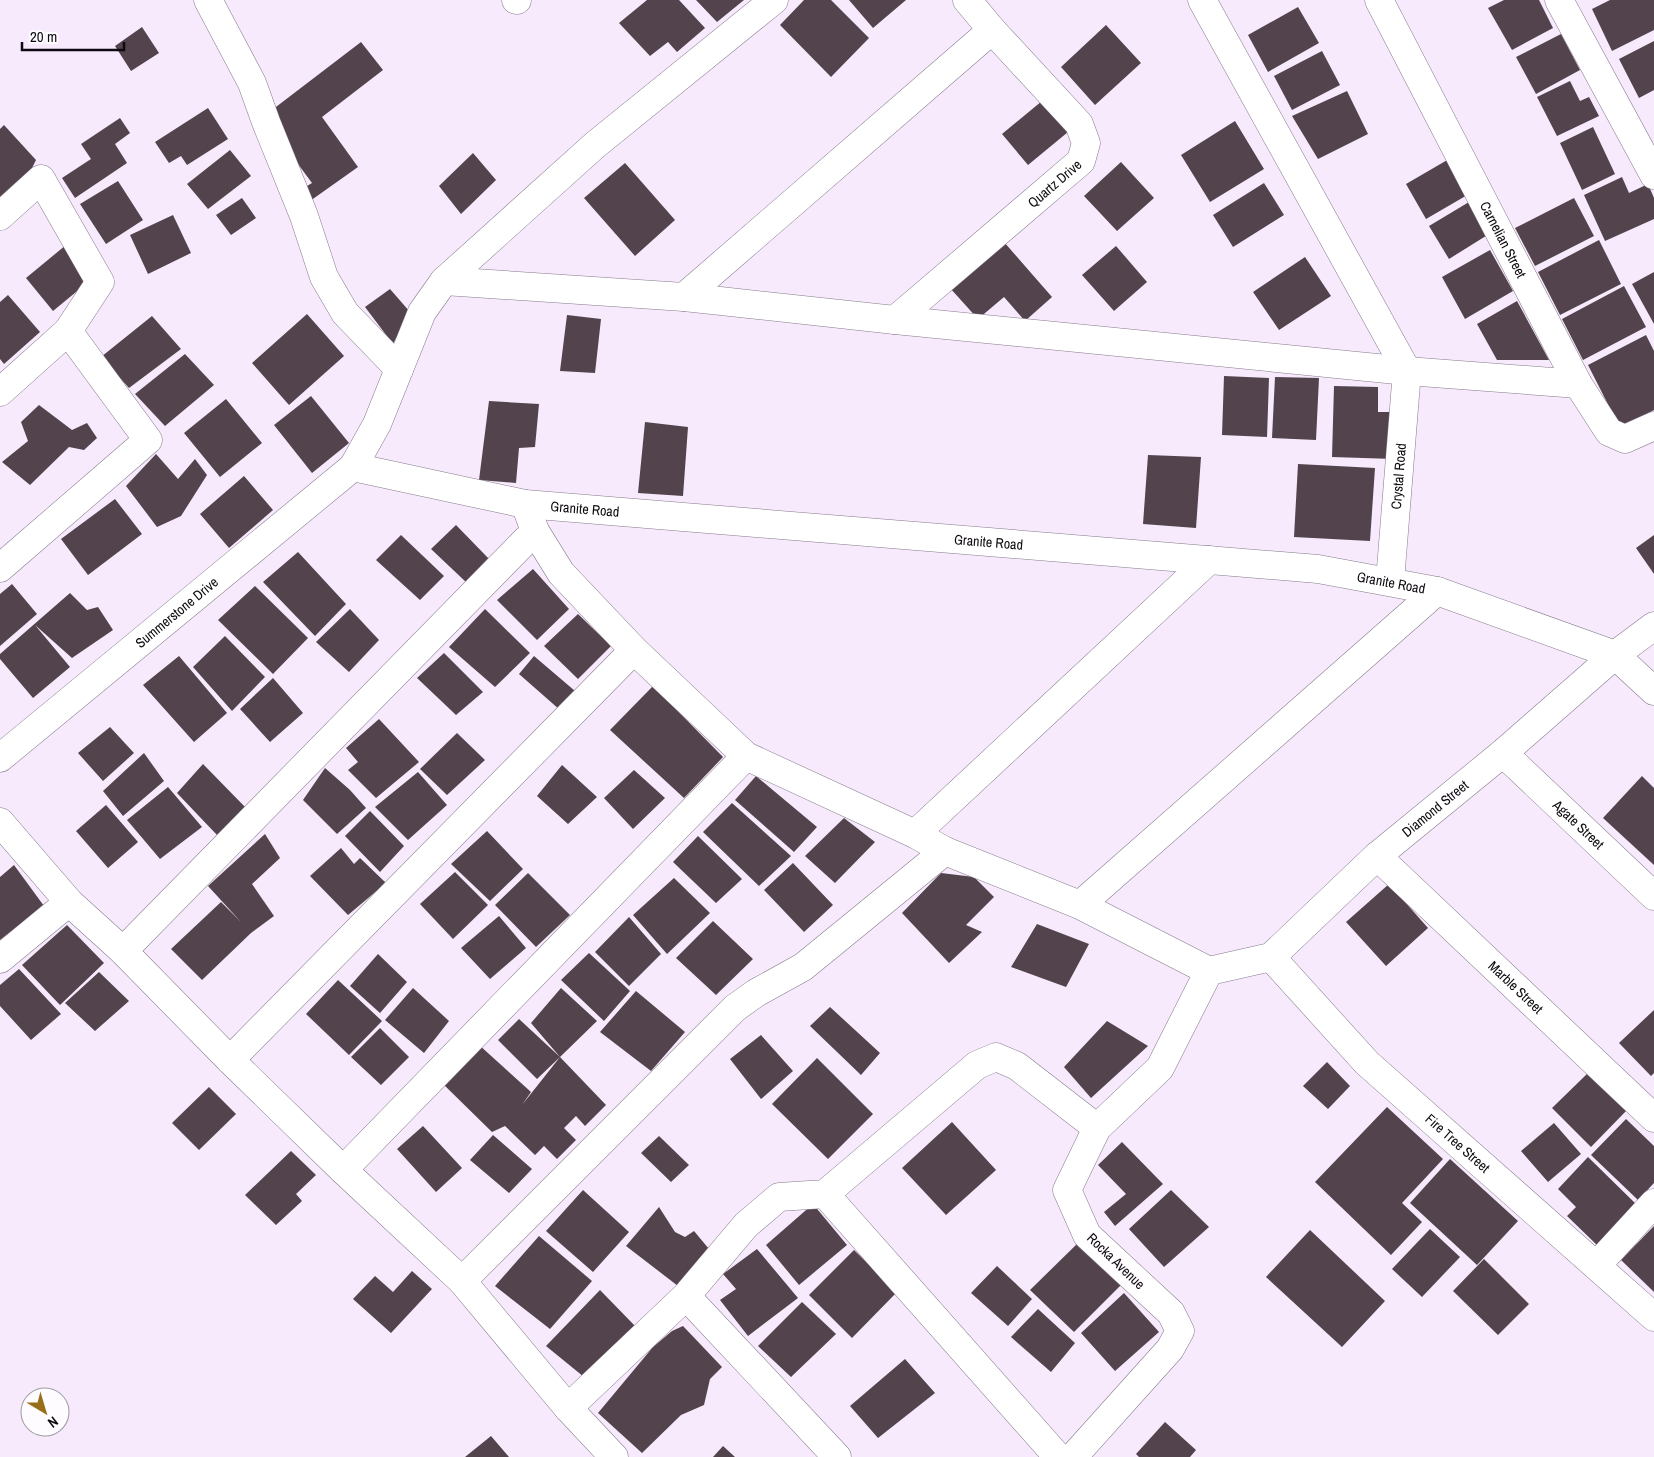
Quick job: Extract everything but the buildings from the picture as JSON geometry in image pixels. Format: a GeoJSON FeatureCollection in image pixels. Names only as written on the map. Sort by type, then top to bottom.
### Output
{"type":"FeatureCollection","features":[{"type":"Feature","properties":{"kind":"street"},"geometry":{"type":"LineString","coordinates":[[208,0],[252,83],[304,216],[324,277],[345,313],[399,369]]}},
{"type":"Feature","properties":{"kind":"street"},"geometry":{"type":"LineString","coordinates":[[352,467],[377,424],[422,312],[444,281],[595,145],[774,0]]}},
{"type":"Feature","properties":{"kind":"street","name":"Quartz Drive"},"geometry":{"type":"LineString","coordinates":[[895,320],[1081,161],[1086,143],[1079,124],[992,30],[967,0]]}},
{"type":"Feature","properties":{"kind":"street"},"geometry":{"type":"LineString","coordinates":[[1202,0],[1407,371]]}},
{"type":"Feature","properties":{"kind":"street","name":"Carnelian Street"},"geometry":{"type":"LineString","coordinates":[[1379,0],[1578,384],[1610,432],[1625,440],[1654,426]]}},
{"type":"Feature","properties":{"kind":"street"},"geometry":{"type":"LineString","coordinates":[[1559,0],[1654,176]]}},
{"type":"Feature","properties":{"kind":"street"},"geometry":{"type":"LineString","coordinates":[[684,297],[992,30]]}},
{"type":"Feature","properties":{"kind":"street"},"geometry":{"type":"LineString","coordinates":[[0,216],[41,178],[100,282],[68,331],[0,392]]}},
{"type":"Feature","properties":{"kind":"street"},"geometry":{"type":"LineString","coordinates":[[444,281],[684,297],[1407,371],[1578,384]]}},
{"type":"Feature","properties":{"kind":"street"},"geometry":{"type":"LineString","coordinates":[[0,568],[148,440],[68,331]]}},
{"type":"Feature","properties":{"kind":"street","name":"Crystal Road"},"geometry":{"type":"LineString","coordinates":[[1390,581],[1407,371]]}},
{"type":"Feature","properties":{"kind":"street","name":"Granite Road"},"geometry":{"type":"LineString","coordinates":[[352,467],[525,504],[1318,569],[1437,591],[1615,655]]}},
{"type":"Feature","properties":{"kind":"street","name":"Summerstone Drive"},"geometry":{"type":"LineString","coordinates":[[0,758],[352,467]]}},
{"type":"Feature","properties":{"kind":"street"},"geometry":{"type":"LineString","coordinates":[[525,504],[536,531],[561,573],[634,650],[746,756],[915,834],[945,851],[1080,905],[1209,971],[1271,957]]}},
{"type":"Feature","properties":{"kind":"street"},"geometry":{"type":"LineString","coordinates":[[123,951],[536,531]]}},
{"type":"Feature","properties":{"kind":"street"},"geometry":{"type":"LineString","coordinates":[[915,834],[1209,560]]}},
{"type":"Feature","properties":{"kind":"street"},"geometry":{"type":"LineString","coordinates":[[1080,905],[1437,591]]}},
{"type":"Feature","properties":{"kind":"street","name":"Diamond Street"},"geometry":{"type":"LineString","coordinates":[[1271,957],[1378,856],[1503,753],[1615,655],[1654,626]]}},
{"type":"Feature","properties":{"kind":"street"},"geometry":{"type":"LineString","coordinates":[[230,1060],[634,650]]}},
{"type":"Feature","properties":{"kind":"street"},"geometry":{"type":"LineString","coordinates":[[1615,655],[1654,691]]}},
{"type":"Feature","properties":{"kind":"street","name":"Agate Street"},"geometry":{"type":"LineString","coordinates":[[1503,753],[1654,896]]}},
{"type":"Feature","properties":{"kind":"street"},"geometry":{"type":"LineString","coordinates":[[343,1170],[746,756]]}},
{"type":"Feature","properties":{"kind":"street"},"geometry":{"type":"LineString","coordinates":[[0,822],[69,902],[123,951],[230,1060],[462,1282],[568,1408],[614,1457]]}},
{"type":"Feature","properties":{"kind":"street"},"geometry":{"type":"LineString","coordinates":[[462,1282],[735,1008],[756,993],[802,966],[945,851]]}},
{"type":"Feature","properties":{"kind":"street","name":"Marble Street"},"geometry":{"type":"LineString","coordinates":[[1378,856],[1654,1118]]}},
{"type":"Feature","properties":{"kind":"street"},"geometry":{"type":"LineString","coordinates":[[0,959],[69,902]]}},
{"type":"Feature","properties":{"kind":"street","name":"Fire Tree Street"},"geometry":{"type":"LineString","coordinates":[[1271,957],[1367,1063],[1654,1317]]}},
{"type":"Feature","properties":{"kind":"street","name":"Rocka Avenue"},"geometry":{"type":"LineString","coordinates":[[1073,1457],[1170,1349],[1180,1330],[1171,1313],[1086,1235],[1067,1190],[1097,1128],[1160,1068],[1209,971]]}},
{"type":"Feature","properties":{"kind":"street"},"geometry":{"type":"LineString","coordinates":[[568,1408],[686,1296],[746,1225],[779,1198],[825,1194],[977,1065],[996,1057],[1017,1066],[1097,1128]]}},
{"type":"Feature","properties":{"kind":"street"},"geometry":{"type":"LineString","coordinates":[[825,1194],[1058,1457]]}},
{"type":"Feature","properties":{"kind":"street"},"geometry":{"type":"LineString","coordinates":[[1597,1265],[1654,1203]]}},
{"type":"Feature","properties":{"kind":"street"},"geometry":{"type":"LineString","coordinates":[[686,1296],[837,1457]]}}]}
